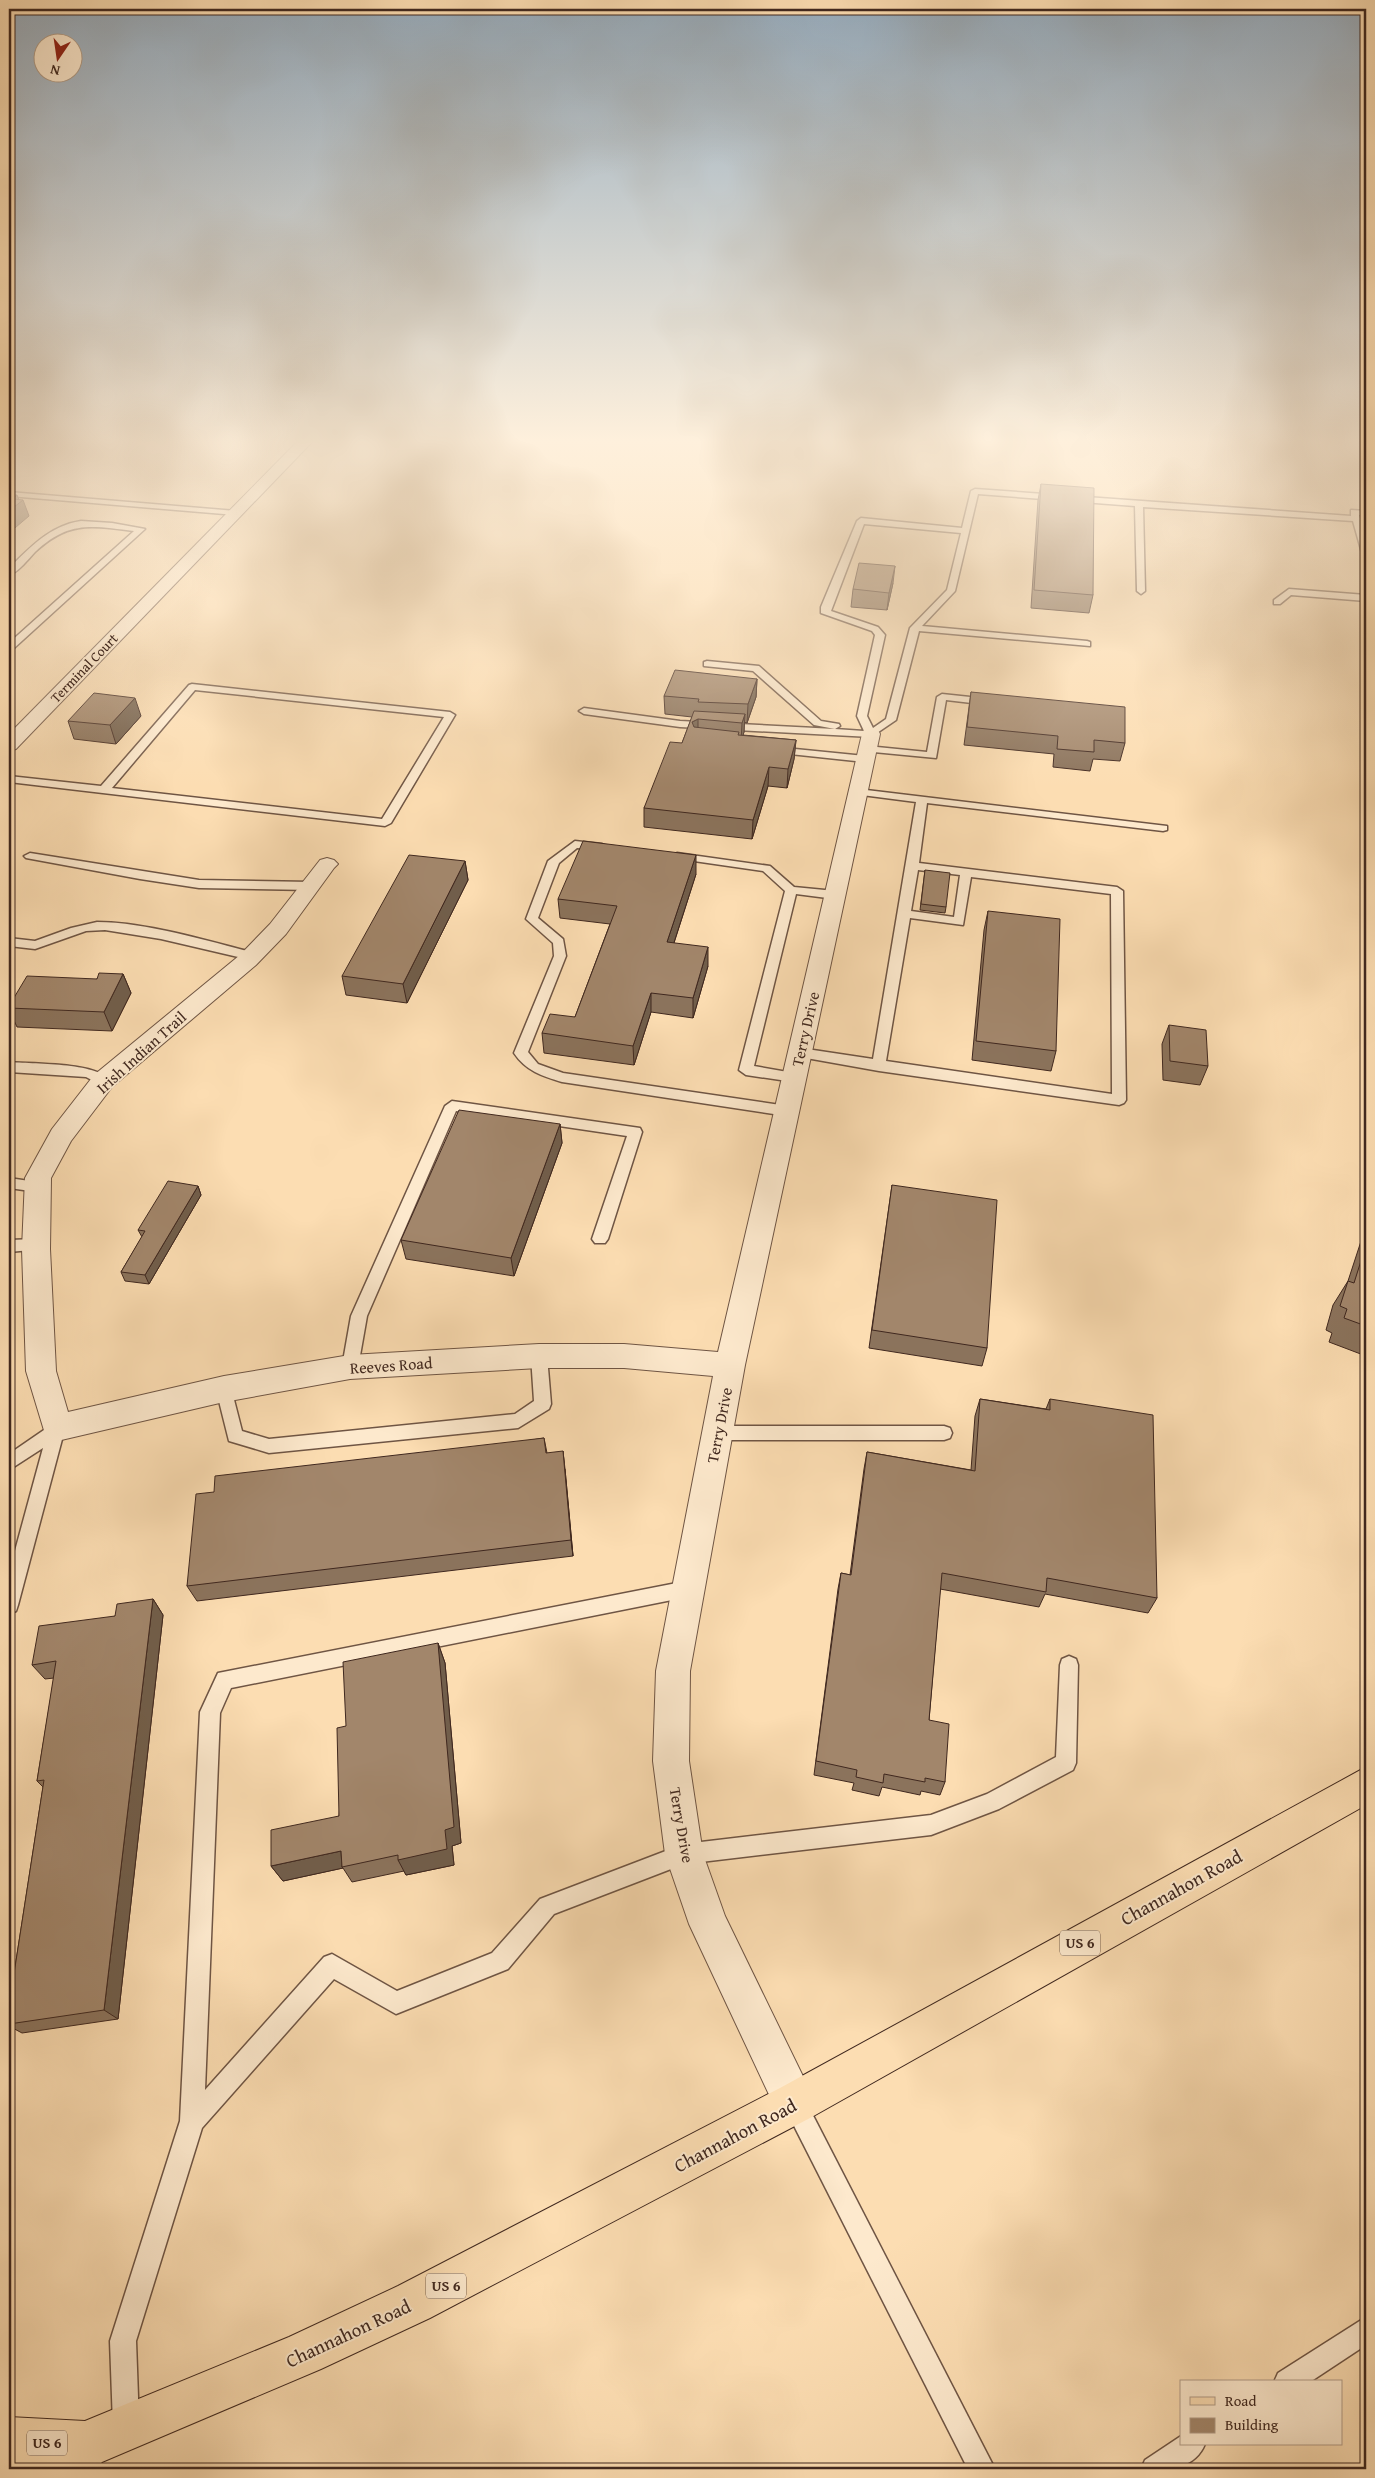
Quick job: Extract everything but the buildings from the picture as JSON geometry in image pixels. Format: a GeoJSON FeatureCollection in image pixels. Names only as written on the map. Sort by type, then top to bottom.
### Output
{"type":"FeatureCollection","features":[{"type":"Feature","properties":{"kind":"main road","name":"Channahon Road"},"geometry":{"type":"LineString","coordinates":[[9,2442],[92,2448],[414,2302],[795,2103],[1366,1785]]}},
{"type":"Feature","properties":{"kind":"street","name":"Terminal Court"},"geometry":{"type":"LineString","coordinates":[[9,745],[193,557]]}},
{"type":"Feature","properties":{"kind":"street","name":"Terry Drive"},"geometry":{"type":"LineString","coordinates":[[795,2103],[709,1924],[684,1854],[671,1761],[673,1672],[730,1365],[868,747]]}},
{"type":"Feature","properties":{"kind":"street","name":"Irish Indian Trail"},"geometry":{"type":"LineString","coordinates":[[57,1428],[41,1371],[37,1245],[38,1178],[61,1136],[104,1081],[251,956],[278,929],[327,864]]}},
{"type":"Feature","properties":{"kind":"street","name":"Reeves Road"},"geometry":{"type":"LineString","coordinates":[[57,1428],[224,1389],[350,1368],[539,1356],[624,1356],[730,1365]]}},
{"type":"Feature","properties":{"kind":"lane"},"geometry":{"type":"LineString","coordinates":[[9,572],[26,557]]}},
{"type":"Feature","properties":{"kind":"lane"},"geometry":{"type":"LineString","coordinates":[[9,648],[111,557]]}},
{"type":"Feature","properties":{"kind":"lane"},"geometry":{"type":"LineString","coordinates":[[846,557],[826,607],[826,613],[875,629],[880,634],[862,716],[868,747]]}},
{"type":"Feature","properties":{"kind":"lane"},"geometry":{"type":"LineString","coordinates":[[767,749],[868,747],[891,720],[915,628],[951,591],[959,557]]}},
{"type":"Feature","properties":{"kind":"lane"},"geometry":{"type":"LineString","coordinates":[[1140,557],[1141,592]]}},
{"type":"Feature","properties":{"kind":"lane"},"geometry":{"type":"LineString","coordinates":[[1277,602],[1289,592],[1366,598]]}},
{"type":"Feature","properties":{"kind":"lane"},"geometry":{"type":"LineString","coordinates":[[915,628],[1087,644]]}},
{"type":"Feature","properties":{"kind":"lane"},"geometry":{"type":"LineString","coordinates":[[707,664],[756,668],[818,722],[868,747]]}},
{"type":"Feature","properties":{"kind":"lane"},"geometry":{"type":"LineString","coordinates":[[9,779],[385,823],[450,715],[192,687],[104,790]]}},
{"type":"Feature","properties":{"kind":"lane"},"geometry":{"type":"LineString","coordinates":[[584,711],[932,756],[942,697],[1001,703]]}},
{"type":"Feature","properties":{"kind":"lane"},"geometry":{"type":"LineString","coordinates":[[858,792],[1163,828]]}},
{"type":"Feature","properties":{"kind":"lane"},"geometry":{"type":"LineString","coordinates":[[879,1066],[913,866],[922,800]]}},
{"type":"Feature","properties":{"kind":"lane"},"geometry":{"type":"LineString","coordinates":[[612,848],[575,844],[554,861],[532,919],[560,942],[560,956],[520,1053],[533,1067],[562,1077],[787,1111]]}},
{"type":"Feature","properties":{"kind":"lane"},"geometry":{"type":"LineString","coordinates":[[667,855],[766,868],[791,890],[835,896]]}},
{"type":"Feature","properties":{"kind":"lane"},"geometry":{"type":"LineString","coordinates":[[30,856],[140,876],[199,884],[311,886]]}},
{"type":"Feature","properties":{"kind":"lane"},"geometry":{"type":"LineString","coordinates":[[791,890],[746,1070],[797,1065],[879,1066],[1119,1100],[1117,891],[913,866]]}},
{"type":"Feature","properties":{"kind":"lane"},"geometry":{"type":"LineString","coordinates":[[905,914],[959,922],[966,872]]}},
{"type":"Feature","properties":{"kind":"lane"},"geometry":{"type":"LineString","coordinates":[[908,894],[923,889]]}},
{"type":"Feature","properties":{"kind":"lane"},"geometry":{"type":"LineString","coordinates":[[948,892],[963,895]]}},
{"type":"Feature","properties":{"kind":"lane"},"geometry":{"type":"LineString","coordinates":[[908,894],[920,902]]}},
{"type":"Feature","properties":{"kind":"lane"},"geometry":{"type":"LineString","coordinates":[[948,906],[961,907]]}},
{"type":"Feature","properties":{"kind":"lane"},"geometry":{"type":"LineString","coordinates":[[9,942],[24,945],[45,944],[73,932],[94,926],[118,926],[251,956]]}},
{"type":"Feature","properties":{"kind":"lane"},"geometry":{"type":"LineString","coordinates":[[9,1067],[89,1073],[104,1081]]}},
{"type":"Feature","properties":{"kind":"lane"},"geometry":{"type":"LineString","coordinates":[[350,1368],[359,1316],[452,1106],[636,1132],[600,1239]]}},
{"type":"Feature","properties":{"kind":"lane"},"geometry":{"type":"LineString","coordinates":[[9,1183],[38,1187]]}},
{"type":"Feature","properties":{"kind":"lane"},"geometry":{"type":"LineString","coordinates":[[9,1246],[37,1245]]}},
{"type":"Feature","properties":{"kind":"lane"},"geometry":{"type":"LineString","coordinates":[[224,1389],[235,1436],[270,1446],[518,1421],[543,1404],[539,1356]]}},
{"type":"Feature","properties":{"kind":"lane"},"geometry":{"type":"LineString","coordinates":[[9,1463],[57,1428]]}},
{"type":"Feature","properties":{"kind":"lane"},"geometry":{"type":"LineString","coordinates":[[9,1605],[57,1428]]}},
{"type":"Feature","properties":{"kind":"lane"},"geometry":{"type":"LineString","coordinates":[[717,1433],[944,1433]]}},
{"type":"Feature","properties":{"kind":"lane"},"geometry":{"type":"LineString","coordinates":[[92,2448],[123,2341],[192,2121],[210,1712],[225,1680],[687,1589]]}},
{"type":"Feature","properties":{"kind":"lane"},"geometry":{"type":"LineString","coordinates":[[192,2121],[332,1965],[396,2003],[500,1961],[547,1906],[684,1854],[931,1825],[992,1802],[1066,1763],[1069,1665]]}},
{"type":"Feature","properties":{"kind":"lane"},"geometry":{"type":"LineString","coordinates":[[795,2103],[982,2469]]}},
{"type":"Feature","properties":{"kind":"lane"},"geometry":{"type":"LineString","coordinates":[[1290,2380],[1366,2330]]}},
{"type":"Feature","properties":{"kind":"lane"},"geometry":{"type":"LineString","coordinates":[[1154,2469],[1189,2446]]}}]}
